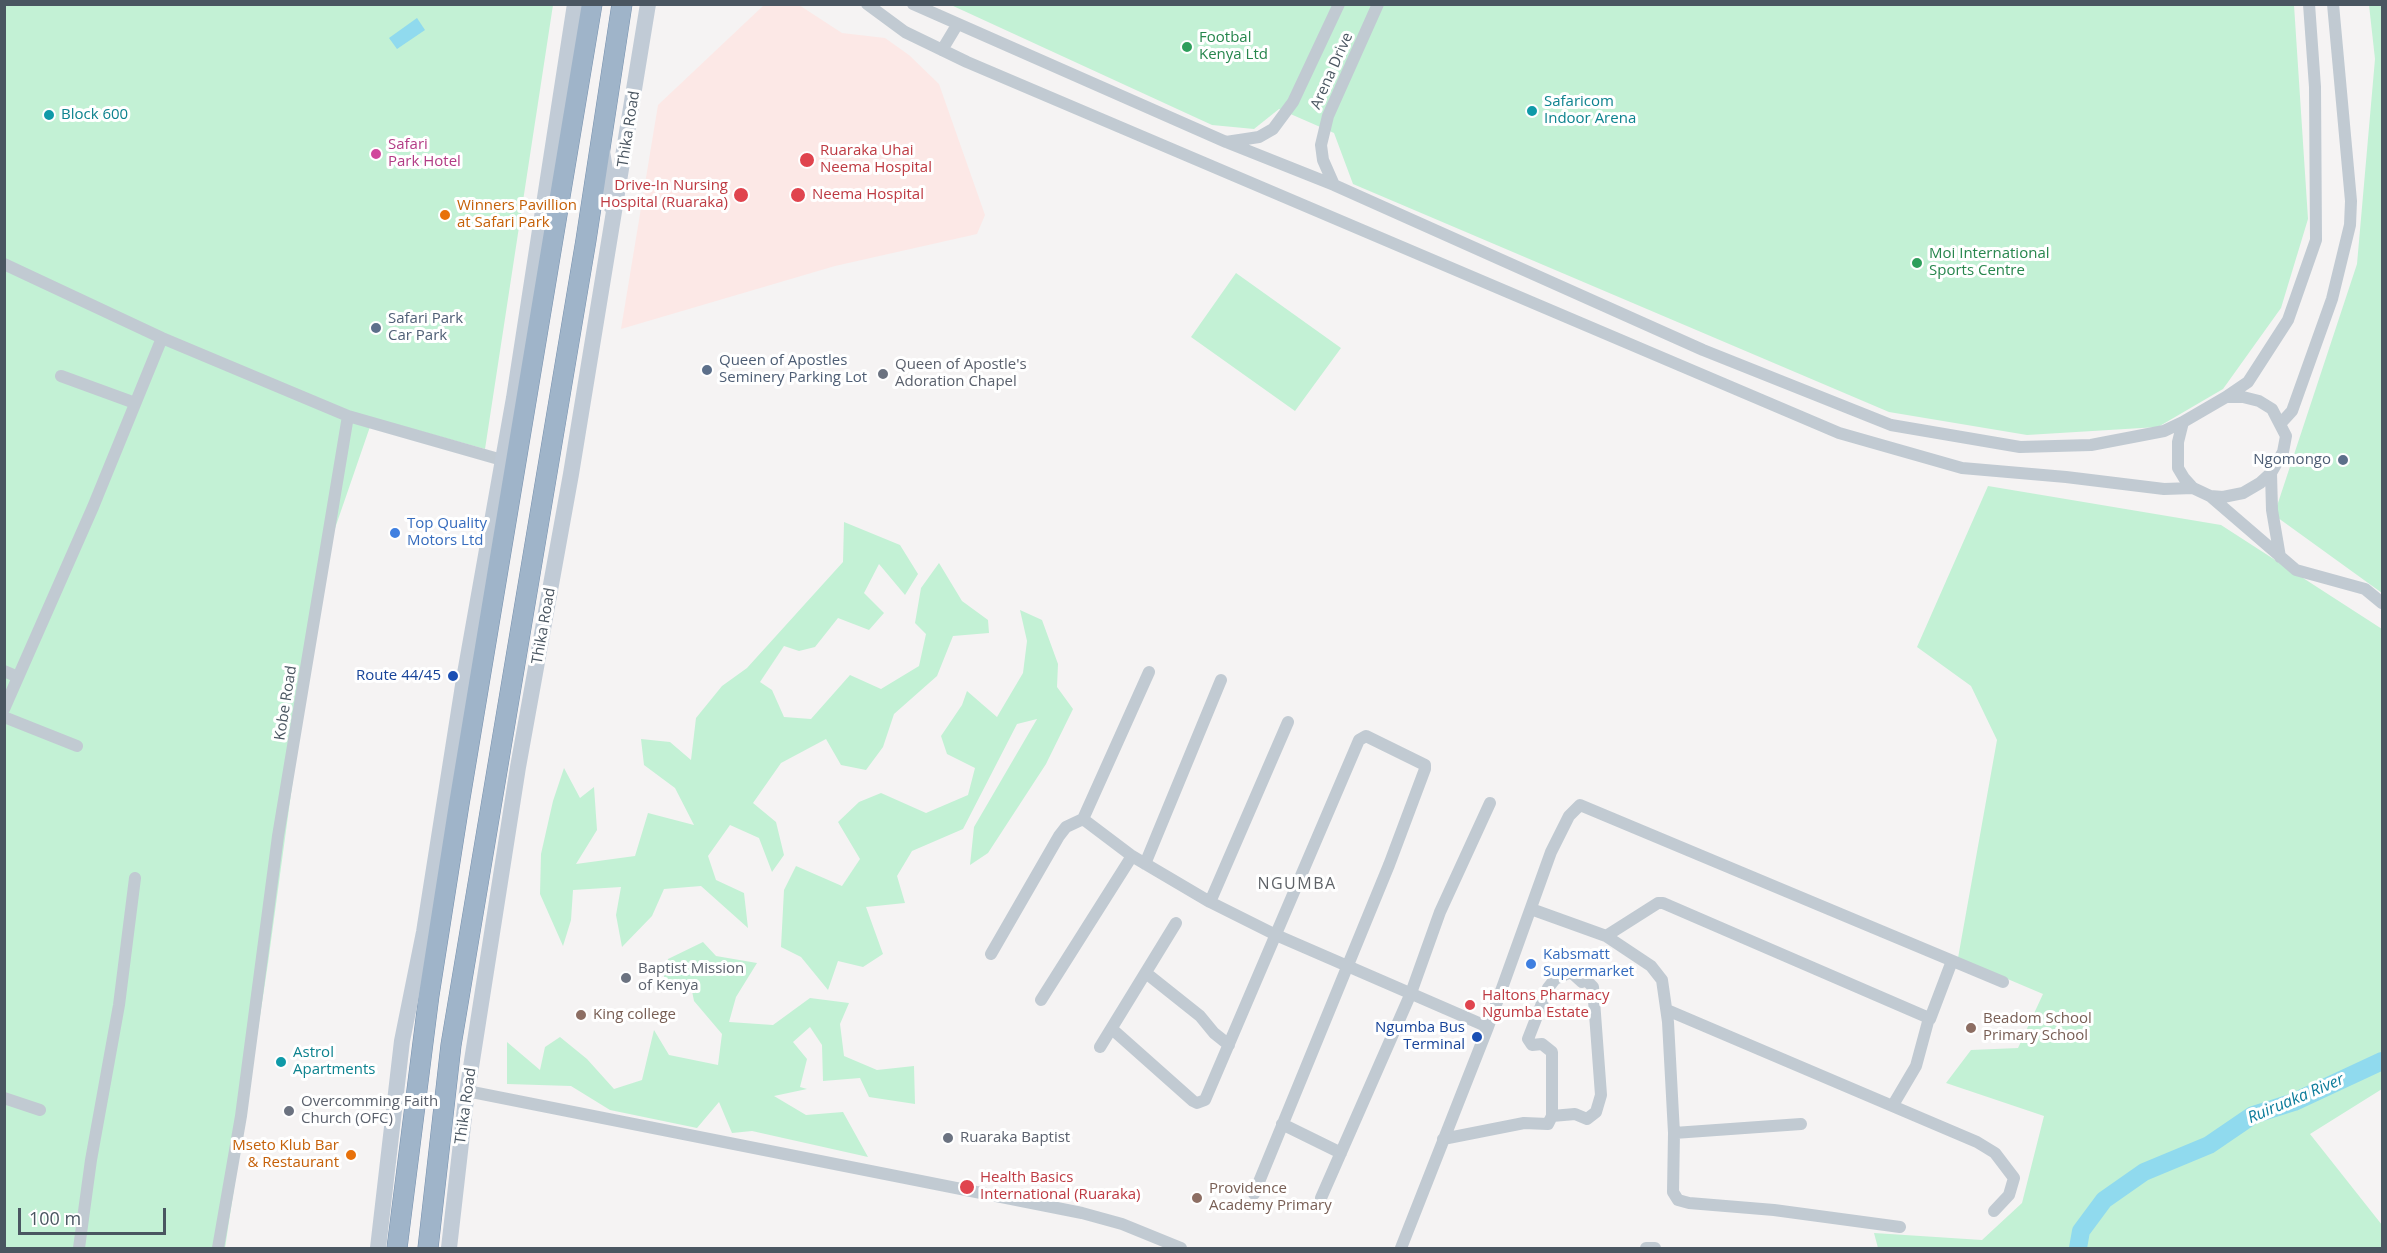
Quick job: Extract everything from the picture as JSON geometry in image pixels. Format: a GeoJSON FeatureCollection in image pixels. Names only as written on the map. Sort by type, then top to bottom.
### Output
{"type":"FeatureCollection","features":[{"type":"Feature","properties":{"kind":"highway"},"geometry":{"type":"LineString","coordinates":[[397,1248],[429,995],[592,4]]}},
{"type":"Feature","properties":{"kind":"highway","name":"Thika Road"},"geometry":{"type":"LineString","coordinates":[[428,1248],[450,1045],[622,4]]}},
{"type":"Feature","properties":{"kind":"highway"},"geometry":{"type":"LineString","coordinates":[[445,794],[455,834]]}},
{"type":"Feature","properties":{"kind":"main road"},"geometry":{"type":"LineString","coordinates":[[378,1248],[402,1041],[424,932],[445,794],[557,131],[575,4]]}},
{"type":"Feature","properties":{"kind":"main road","name":"Thika Road"},"geometry":{"type":"LineString","coordinates":[[449,1248],[467,1091],[518,767],[614,219],[648,4]]}},
{"type":"Feature","properties":{"kind":"main road"},"geometry":{"type":"LineString","coordinates":[[601,141],[614,219]]}},
{"type":"Feature","properties":{"kind":"street"},"geometry":{"type":"LineString","coordinates":[[867,4],[905,32],[942,50],[1839,434],[1962,468],[2066,477],[2164,489],[2193,488],[2210,496],[2280,558],[2304,574],[2365,589],[2382,603]]}},
{"type":"Feature","properties":{"kind":"street"},"geometry":{"type":"LineString","coordinates":[[913,4],[1226,142],[1334,185],[1703,350],[1891,425],[2020,447],[2091,445],[2164,431],[2226,397],[2248,382],[2288,320],[2316,240],[2315,99],[2309,4]]}},
{"type":"Feature","properties":{"kind":"street","name":"Arena Drive"},"geometry":{"type":"LineString","coordinates":[[1226,142],[1258,137],[1273,129],[1293,102],[1339,4]]}},
{"type":"Feature","properties":{"kind":"street","name":"Arena Drive"},"geometry":{"type":"LineString","coordinates":[[1334,185],[1323,160],[1321,145],[1328,116],[1378,4]]}},
{"type":"Feature","properties":{"kind":"street"},"geometry":{"type":"LineString","coordinates":[[2281,423],[2292,411],[2332,299],[2350,225],[2352,201],[2344,138],[2333,4]]}},
{"type":"Feature","properties":{"kind":"street"},"geometry":{"type":"LineString","coordinates":[[942,50],[957,25]]}},
{"type":"Feature","properties":{"kind":"street"},"geometry":{"type":"LineString","coordinates":[[4,264],[162,338],[348,416],[502,460]]}},
{"type":"Feature","properties":{"kind":"street"},"geometry":{"type":"LineString","coordinates":[[4,710],[46,616],[162,338]]}},
{"type":"Feature","properties":{"kind":"street"},"geometry":{"type":"LineString","coordinates":[[61,376],[135,403]]}},
{"type":"Feature","properties":{"kind":"street"},"geometry":{"type":"LineString","coordinates":[[2210,496],[2223,497],[2243,493],[2271,473],[2283,452],[2286,436],[2272,410],[2259,401],[2243,397],[2226,397]]}},
{"type":"Feature","properties":{"kind":"street","name":"Kobe Road"},"geometry":{"type":"LineString","coordinates":[[218,1248],[242,1105],[278,836],[348,416]]}},
{"type":"Feature","properties":{"kind":"street"},"geometry":{"type":"LineString","coordinates":[[2182,422],[2178,442],[2178,468],[2193,488]]}},
{"type":"Feature","properties":{"kind":"street"},"geometry":{"type":"LineString","coordinates":[[2271,473],[2271,510],[2280,558]]}},
{"type":"Feature","properties":{"kind":"street"},"geometry":{"type":"LineString","coordinates":[[4,671],[18,677]]}},
{"type":"Feature","properties":{"kind":"street"},"geometry":{"type":"LineString","coordinates":[[991,954],[1059,836],[1066,827],[1083,819],[1149,672]]}},
{"type":"Feature","properties":{"kind":"street"},"geometry":{"type":"LineString","coordinates":[[1145,864],[1221,680]]}},
{"type":"Feature","properties":{"kind":"street"},"geometry":{"type":"LineString","coordinates":[[4,717],[77,746]]}},
{"type":"Feature","properties":{"kind":"street"},"geometry":{"type":"LineString","coordinates":[[1210,902],[1288,722]]}},
{"type":"Feature","properties":{"kind":"street"},"geometry":{"type":"LineString","coordinates":[[1112,1029],[1197,1103],[1205,1100],[1359,740],[1366,735],[1425,765],[1389,866],[1346,965],[1254,1194]]}},
{"type":"Feature","properties":{"kind":"street"},"geometry":{"type":"LineString","coordinates":[[1321,1198],[1411,993],[1440,912],[1490,803]]}},
{"type":"Feature","properties":{"kind":"street"},"geometry":{"type":"LineString","coordinates":[[1401,1248],[1488,1027],[1551,852],[1569,816],[1580,805],[2002,982]]}},
{"type":"Feature","properties":{"kind":"street"},"geometry":{"type":"LineString","coordinates":[[1083,819],[1132,856],[1210,902],[1276,935],[1488,1027]]}},
{"type":"Feature","properties":{"kind":"street"},"geometry":{"type":"LineString","coordinates":[[1041,1000],[1132,856]]}},
{"type":"Feature","properties":{"kind":"street"},"geometry":{"type":"LineString","coordinates":[[79,1248],[91,1161],[119,1005],[135,878]]}},
{"type":"Feature","properties":{"kind":"street"},"geometry":{"type":"LineString","coordinates":[[1606,936],[1658,903],[1664,903],[1930,1019]]}},
{"type":"Feature","properties":{"kind":"street"},"geometry":{"type":"LineString","coordinates":[[1531,909],[1606,936],[1656,971],[1664,984],[1674,1133],[1673,1192],[1678,1200],[1900,1227]]}},
{"type":"Feature","properties":{"kind":"street"},"geometry":{"type":"LineString","coordinates":[[1100,1047],[1176,923]]}},
{"type":"Feature","properties":{"kind":"street"},"geometry":{"type":"LineString","coordinates":[[1893,1105],[1916,1066],[1930,1019],[1952,961]]}},
{"type":"Feature","properties":{"kind":"street"},"geometry":{"type":"LineString","coordinates":[[1443,1139],[1524,1123],[1548,1124],[1552,1116],[1552,1052],[1540,1044],[1532,1045],[1528,1039],[1548,988],[1554,979],[1571,972],[1582,982],[1585,979],[1593,987],[1601,1095],[1596,1112],[1587,1119],[1575,1114],[1552,1116]]}},
{"type":"Feature","properties":{"kind":"street"},"geometry":{"type":"LineString","coordinates":[[1146,973],[1200,1016],[1214,1034],[1229,1045]]}},
{"type":"Feature","properties":{"kind":"street"},"geometry":{"type":"LineString","coordinates":[[1666,1010],[1949,1128],[1995,1153],[2014,1178],[2009,1195],[1994,1210]]}},
{"type":"Feature","properties":{"kind":"street"},"geometry":{"type":"LineString","coordinates":[[467,1091],[1082,1213],[1122,1224],[1181,1248]]}},
{"type":"Feature","properties":{"kind":"street"},"geometry":{"type":"LineString","coordinates":[[4,1098],[40,1110]]}},
{"type":"Feature","properties":{"kind":"street"},"geometry":{"type":"LineString","coordinates":[[1282,1124],[1341,1153]]}},
{"type":"Feature","properties":{"kind":"street"},"geometry":{"type":"LineString","coordinates":[[1674,1133],[1801,1124]]}},
{"type":"Feature","properties":{"kind":"street"},"geometry":{"type":"LineString","coordinates":[[1646,1248],[1655,1248]]}},
{"type":"Feature","properties":{"kind":"shaded area","name":"Ruaraka Uhai Neema Hospital"},"geometry":{"type":"Polygon","coordinates":[[[764,5],[799,5],[842,33],[885,38],[909,55],[939,84],[985,215],[977,234],[835,266],[621,329],[658,105],[764,5]]]}},
{"type":"Feature","properties":{"kind":"green space"},"geometry":{"type":"Polygon","coordinates":[[[5,5],[553,5],[485,449],[373,418],[322,566],[268,963],[225,1248],[5,1248],[5,5]]]}},
{"type":"Feature","properties":{"kind":"green space","name":"Moi International Sports Centre"},"geometry":{"type":"Polygon","coordinates":[[[951,5],[2294,5],[2308,219],[2281,308],[2223,389],[2158,427],[2027,435],[1889,412],[1353,184],[1334,133],[1279,109],[1254,129],[1212,125],[951,5]]]}},
{"type":"Feature","properties":{"kind":"green space"},"geometry":{"type":"Polygon","coordinates":[[[2369,5],[2382,5],[2382,593],[2274,515],[2357,264],[2375,59],[2369,5]]]}},
{"type":"Feature","properties":{"kind":"green space"},"geometry":{"type":"Polygon","coordinates":[[[1236,273],[1341,348],[1295,411],[1191,337],[1236,273]]]}},
{"type":"Feature","properties":{"kind":"green space"},"geometry":{"type":"Polygon","coordinates":[[[1988,486],[2221,525],[2382,629],[2382,1089],[2310,1134],[2382,1225],[2382,1248],[1878,1248],[1874,1233],[1982,1240],[2022,1203],[2044,1116],[1946,1083],[1971,1050],[2018,1048],[2043,994],[1958,958],[1997,740],[1971,686],[1917,647],[1988,486]]]}},
{"type":"Feature","properties":{"kind":"green space"},"geometry":{"type":"Polygon","coordinates":[[[844,522],[900,545],[918,574],[905,595],[879,564],[864,593],[884,613],[869,630],[838,618],[815,647],[799,651],[784,646],[760,682],[772,690],[784,717],[811,719],[850,675],[881,689],[919,666],[926,634],[915,623],[921,588],[939,563],[962,601],[988,620],[989,633],[953,636],[937,676],[894,714],[883,747],[866,770],[841,765],[826,739],[781,763],[753,803],[776,822],[784,855],[772,872],[759,838],[730,825],[708,856],[716,880],[744,893],[748,928],[701,886],[664,889],[652,916],[622,947],[616,915],[621,887],[573,890],[571,920],[563,946],[540,894],[541,854],[553,801],[564,768],[580,798],[594,787],[597,830],[576,864],[635,856],[648,813],[694,825],[675,788],[644,765],[641,739],[670,742],[691,760],[696,718],[722,686],[747,668],[843,562],[844,522]]]}},
{"type":"Feature","properties":{"kind":"green space"},"geometry":{"type":"Polygon","coordinates":[[[1020,610],[1042,620],[1058,664],[1057,687],[1073,709],[1046,764],[988,853],[970,865],[974,827],[1037,719],[1017,724],[963,829],[912,851],[897,876],[905,903],[866,907],[883,954],[863,967],[838,961],[828,990],[801,957],[781,947],[784,890],[796,866],[842,886],[860,859],[838,822],[859,802],[881,793],[926,813],[968,795],[975,768],[947,754],[941,736],[962,705],[967,691],[997,717],[1023,673],[1027,641],[1020,610]]]}},
{"type":"Feature","properties":{"kind":"green space"},"geometry":{"type":"Polygon","coordinates":[[[703,942],[716,956],[757,963],[736,997],[729,1022],[773,1025],[810,998],[849,1003],[840,1024],[844,1056],[877,1070],[914,1066],[915,1104],[869,1097],[860,1078],[823,1081],[822,1045],[810,1027],[793,1042],[807,1059],[800,1087],[807,1089],[774,1096],[806,1115],[843,1112],[868,1157],[752,1131],[732,1133],[719,1102],[697,1128],[610,1110],[571,1086],[507,1084],[507,1042],[540,1070],[545,1047],[560,1037],[587,1059],[614,1089],[642,1080],[654,1030],[669,1055],[718,1065],[722,1034],[694,1001],[690,981],[661,990],[668,959],[703,942]]]}},
{"type":"Feature","properties":{"kind":"water"},"geometry":{"type":"Polygon","coordinates":[[[417,18],[425,30],[397,49],[389,38],[417,18]]]}},
{"type":"Feature","properties":{"kind":"waterway","name":"Ruiruaka River"},"geometry":{"type":"LineString","coordinates":[[2078,1248],[2081,1231],[2104,1200],[2144,1172],[2209,1145],[2253,1115],[2294,1102],[2382,1061]]}},
{"type":"Feature","properties":{"kind":"place","name":"Footbal Kenya Ltd"},"geometry":{"type":"Point","coordinates":[1187,47]}},
{"type":"Feature","properties":{"kind":"place","name":"Safaricom Indoor Arena"},"geometry":{"type":"Point","coordinates":[1532,111]}},
{"type":"Feature","properties":{"kind":"place","name":"Block 600"},"geometry":{"type":"Point","coordinates":[49,115]}},
{"type":"Feature","properties":{"kind":"place","name":"Safari Park Hotel"},"geometry":{"type":"Point","coordinates":[376,154]}},
{"type":"Feature","properties":{"kind":"place","name":"Ruaraka Uhai Neema Hospital"},"geometry":{"type":"Point","coordinates":[807,160]}},
{"type":"Feature","properties":{"kind":"place","name":"Drive-In Nursing Hospital (Ruaraka)"},"geometry":{"type":"Point","coordinates":[741,195]}},
{"type":"Feature","properties":{"kind":"place","name":"Neema Hospital"},"geometry":{"type":"Point","coordinates":[798,195]}},
{"type":"Feature","properties":{"kind":"place","name":"Winners Pavillion at Safari Park"},"geometry":{"type":"Point","coordinates":[445,215]}},
{"type":"Feature","properties":{"kind":"place","name":"Moi International Sports Centre"},"geometry":{"type":"Point","coordinates":[1917,263]}},
{"type":"Feature","properties":{"kind":"place","name":"Safari Park Car Park"},"geometry":{"type":"Point","coordinates":[376,328]}},
{"type":"Feature","properties":{"kind":"place","name":"Queen of Apostles Seminery Parking Lot"},"geometry":{"type":"Point","coordinates":[707,370]}},
{"type":"Feature","properties":{"kind":"place","name":"Queen of Apostle's Adoration Chapel"},"geometry":{"type":"Point","coordinates":[883,374]}},
{"type":"Feature","properties":{"kind":"place","name":"Ngomongo"},"geometry":{"type":"Point","coordinates":[2343,460]}},
{"type":"Feature","properties":{"kind":"place","name":"Top Quality Motors Ltd"},"geometry":{"type":"Point","coordinates":[395,533]}},
{"type":"Feature","properties":{"kind":"place","name":"Route 44/45"},"geometry":{"type":"Point","coordinates":[453,676]}},
{"type":"Feature","properties":{"kind":"place","name":"Kabsmatt Supermarket"},"geometry":{"type":"Point","coordinates":[1531,964]}},
{"type":"Feature","properties":{"kind":"place","name":"Baptist Mission of Kenya"},"geometry":{"type":"Point","coordinates":[626,978]}},
{"type":"Feature","properties":{"kind":"place","name":"Haltons Pharmacy Ngumba Estate"},"geometry":{"type":"Point","coordinates":[1470,1005]}},
{"type":"Feature","properties":{"kind":"place","name":"King college"},"geometry":{"type":"Point","coordinates":[581,1015]}},
{"type":"Feature","properties":{"kind":"place","name":"Beadom School Primary School"},"geometry":{"type":"Point","coordinates":[1971,1028]}},
{"type":"Feature","properties":{"kind":"place","name":"Ngumba Bus Terminal"},"geometry":{"type":"Point","coordinates":[1477,1037]}},
{"type":"Feature","properties":{"kind":"place","name":"Astrol Apartments"},"geometry":{"type":"Point","coordinates":[281,1062]}},
{"type":"Feature","properties":{"kind":"place","name":"Overcomming Faith Church (OFC)"},"geometry":{"type":"Point","coordinates":[289,1111]}},
{"type":"Feature","properties":{"kind":"place","name":"Ruaraka Baptist"},"geometry":{"type":"Point","coordinates":[948,1138]}},
{"type":"Feature","properties":{"kind":"place","name":"Mseto Klub Bar & Restaurant"},"geometry":{"type":"Point","coordinates":[351,1155]}},
{"type":"Feature","properties":{"kind":"place","name":"Health Basics International (Ruaraka)"},"geometry":{"type":"Point","coordinates":[967,1187]}},
{"type":"Feature","properties":{"kind":"place","name":"Providence Academy Primary"},"geometry":{"type":"Point","coordinates":[1197,1198]}},
{"type":"Feature","properties":{"kind":"district","name":"NGUMBA"},"geometry":{"type":"Point","coordinates":[1297,884]}}]}
